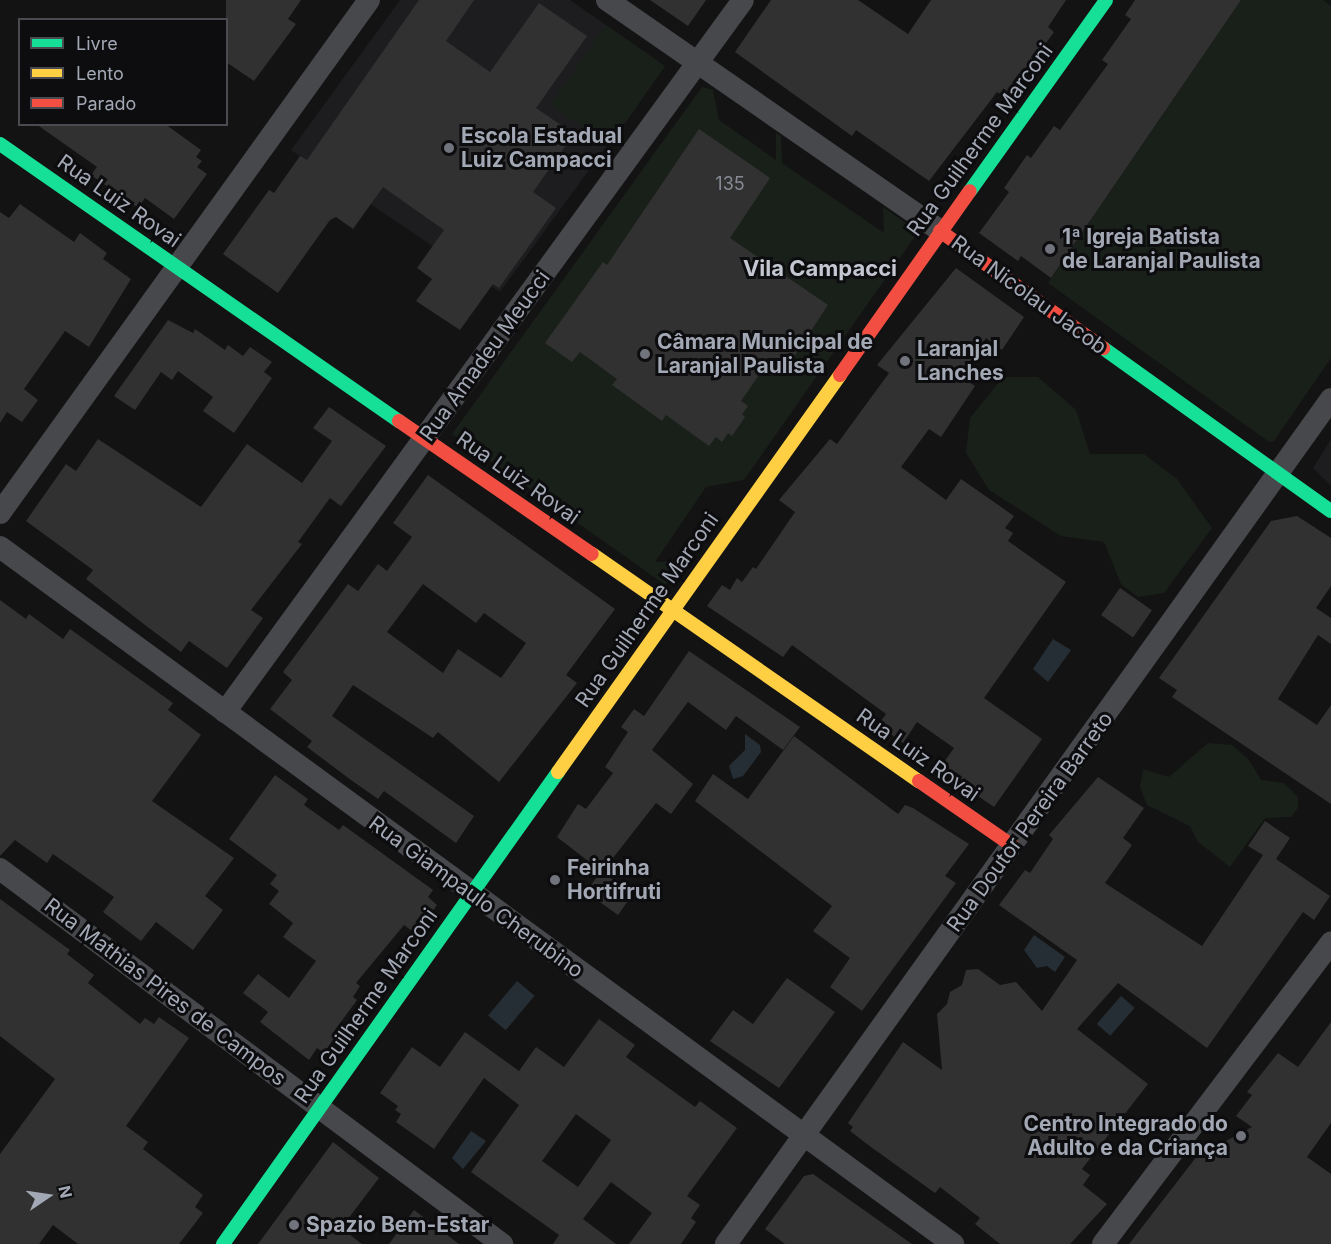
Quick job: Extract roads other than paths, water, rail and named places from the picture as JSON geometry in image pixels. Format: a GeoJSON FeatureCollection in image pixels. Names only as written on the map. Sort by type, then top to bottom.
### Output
{"type":"FeatureCollection","features":[{"type":"Feature","properties":{"kind":"street"},"geometry":{"type":"LineString","coordinates":[[0,513],[175,266],[369,0]]}},
{"type":"Feature","properties":{"kind":"street","name":"Rua Nicolau Jacob"},"geometry":{"type":"LineString","coordinates":[[607,0],[940,231],[1331,511]]}},
{"type":"Feature","properties":{"kind":"street","name":"Rua Amadeu Meucci"},"geometry":{"type":"LineString","coordinates":[[225,712],[743,0]]}},
{"type":"Feature","properties":{"kind":"street","name":"Rua Guilherme Marconi"},"geometry":{"type":"LineString","coordinates":[[223,1244],[1106,0]]}},
{"type":"Feature","properties":{"kind":"street","name":"Rua Luiz Rovai"},"geometry":{"type":"LineString","coordinates":[[0,144],[1012,846]]}},
{"type":"Feature","properties":{"kind":"street","name":"Rua Doutor Pereira Barreto"},"geometry":{"type":"LineString","coordinates":[[726,1244],[805,1137],[1331,399]]}},
{"type":"Feature","properties":{"kind":"street","name":"Rua Giampaulo Cherubino"},"geometry":{"type":"LineString","coordinates":[[0,547],[953,1244]]}},
{"type":"Feature","properties":{"kind":"street","name":"Rua Mathias Pires de Campos"},"geometry":{"type":"LineString","coordinates":[[0,869],[502,1244]]}},
{"type":"Feature","properties":{"kind":"street"},"geometry":{"type":"LineString","coordinates":[[1103,1244],[1331,943]]}},
{"type":"Feature","properties":{"kind":"place","name":"Escola Estadual Luiz Campacci"},"geometry":{"type":"Point","coordinates":[449,148]}},
{"type":"Feature","properties":{"kind":"place","name":"1ª Igreja Batista de Laranjal Paulista"},"geometry":{"type":"Point","coordinates":[1050,249]}},
{"type":"Feature","properties":{"kind":"place","name":"Câmara Municipal de Laranjal Paulista"},"geometry":{"type":"Point","coordinates":[645,354]}},
{"type":"Feature","properties":{"kind":"place","name":"Laranjal Lanches"},"geometry":{"type":"Point","coordinates":[905,361]}},
{"type":"Feature","properties":{"kind":"place","name":"Feirinha Hortifruti"},"geometry":{"type":"Point","coordinates":[555,880]}},
{"type":"Feature","properties":{"kind":"place","name":"Centro Integrado do Adulto e da Criança"},"geometry":{"type":"Point","coordinates":[1241,1136]}},
{"type":"Feature","properties":{"kind":"place","name":"Spazio Bem-Estar"},"geometry":{"type":"Point","coordinates":[294,1225]}},
{"type":"Feature","properties":{"kind":"district","name":"Vila Campacci"},"geometry":{"type":"Point","coordinates":[820,269]}}]}
